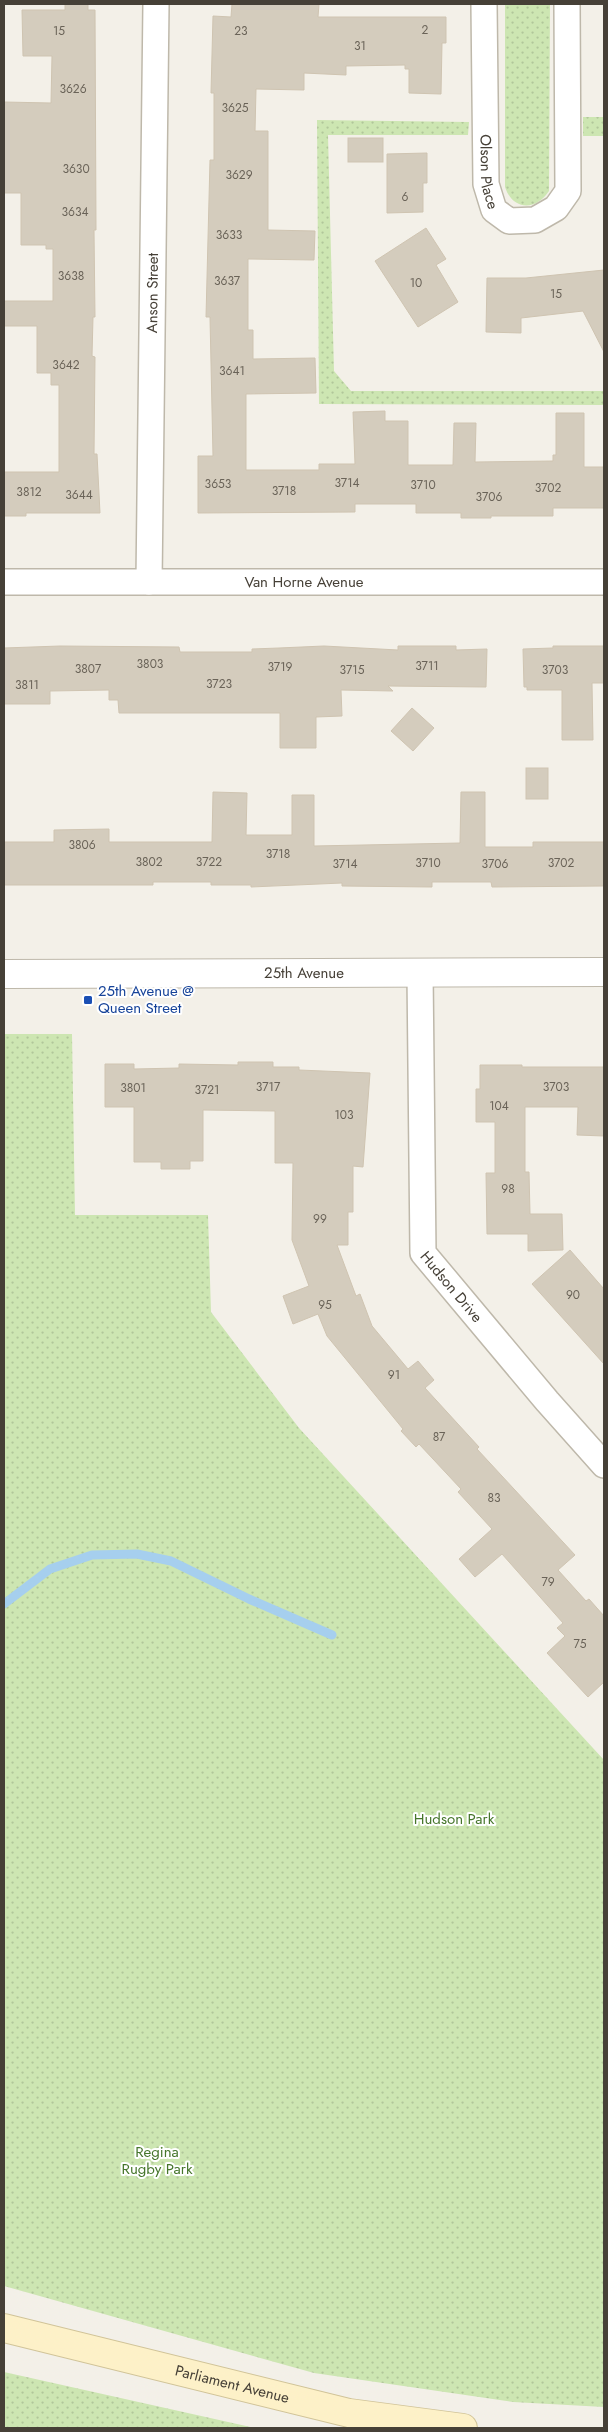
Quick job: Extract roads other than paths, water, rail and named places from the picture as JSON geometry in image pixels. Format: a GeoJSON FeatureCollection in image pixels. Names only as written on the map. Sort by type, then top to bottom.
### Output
{"type":"FeatureCollection","features":[{"type":"Feature","properties":{"kind":"main road","name":"Parliament Avenue"},"geometry":{"type":"LineString","coordinates":[[4,2328],[349,2413],[463,2428]]}},
{"type":"Feature","properties":{"kind":"street","name":"Anson Street"},"geometry":{"type":"LineString","coordinates":[[149,582],[156,4]]}},
{"type":"Feature","properties":{"kind":"street","name":"Olson Place"},"geometry":{"type":"LineString","coordinates":[[484,4],[486,184],[494,210],[509,221],[535,220],[556,208],[568,191],[567,4]]}},
{"type":"Feature","properties":{"kind":"street","name":"Van Horne Avenue"},"geometry":{"type":"LineString","coordinates":[[4,582],[604,582]]}},
{"type":"Feature","properties":{"kind":"street","name":"Hudson Drive"},"geometry":{"type":"LineString","coordinates":[[420,972],[423,1254],[547,1401],[602,1457]]}},
{"type":"Feature","properties":{"kind":"street","name":"25th Avenue"},"geometry":{"type":"LineString","coordinates":[[4,974],[604,972]]}},
{"type":"Feature","properties":{"kind":"waterway"},"geometry":{"type":"LineString","coordinates":[[4,1604],[50,1569],[92,1555],[137,1554],[171,1561],[249,1599],[332,1635]]}},
{"type":"Feature","properties":{"kind":"place","name":"25th Avenue @ Queen Street"},"geometry":{"type":"Point","coordinates":[88,1000]}},
{"type":"Feature","properties":{"kind":"park label","name":"Hudson Park"},"geometry":{"type":"Point","coordinates":[454,1819]}},
{"type":"Feature","properties":{"kind":"park label","name":"Regina Rugby Park"},"geometry":{"type":"Point","coordinates":[157,2160]}}]}
